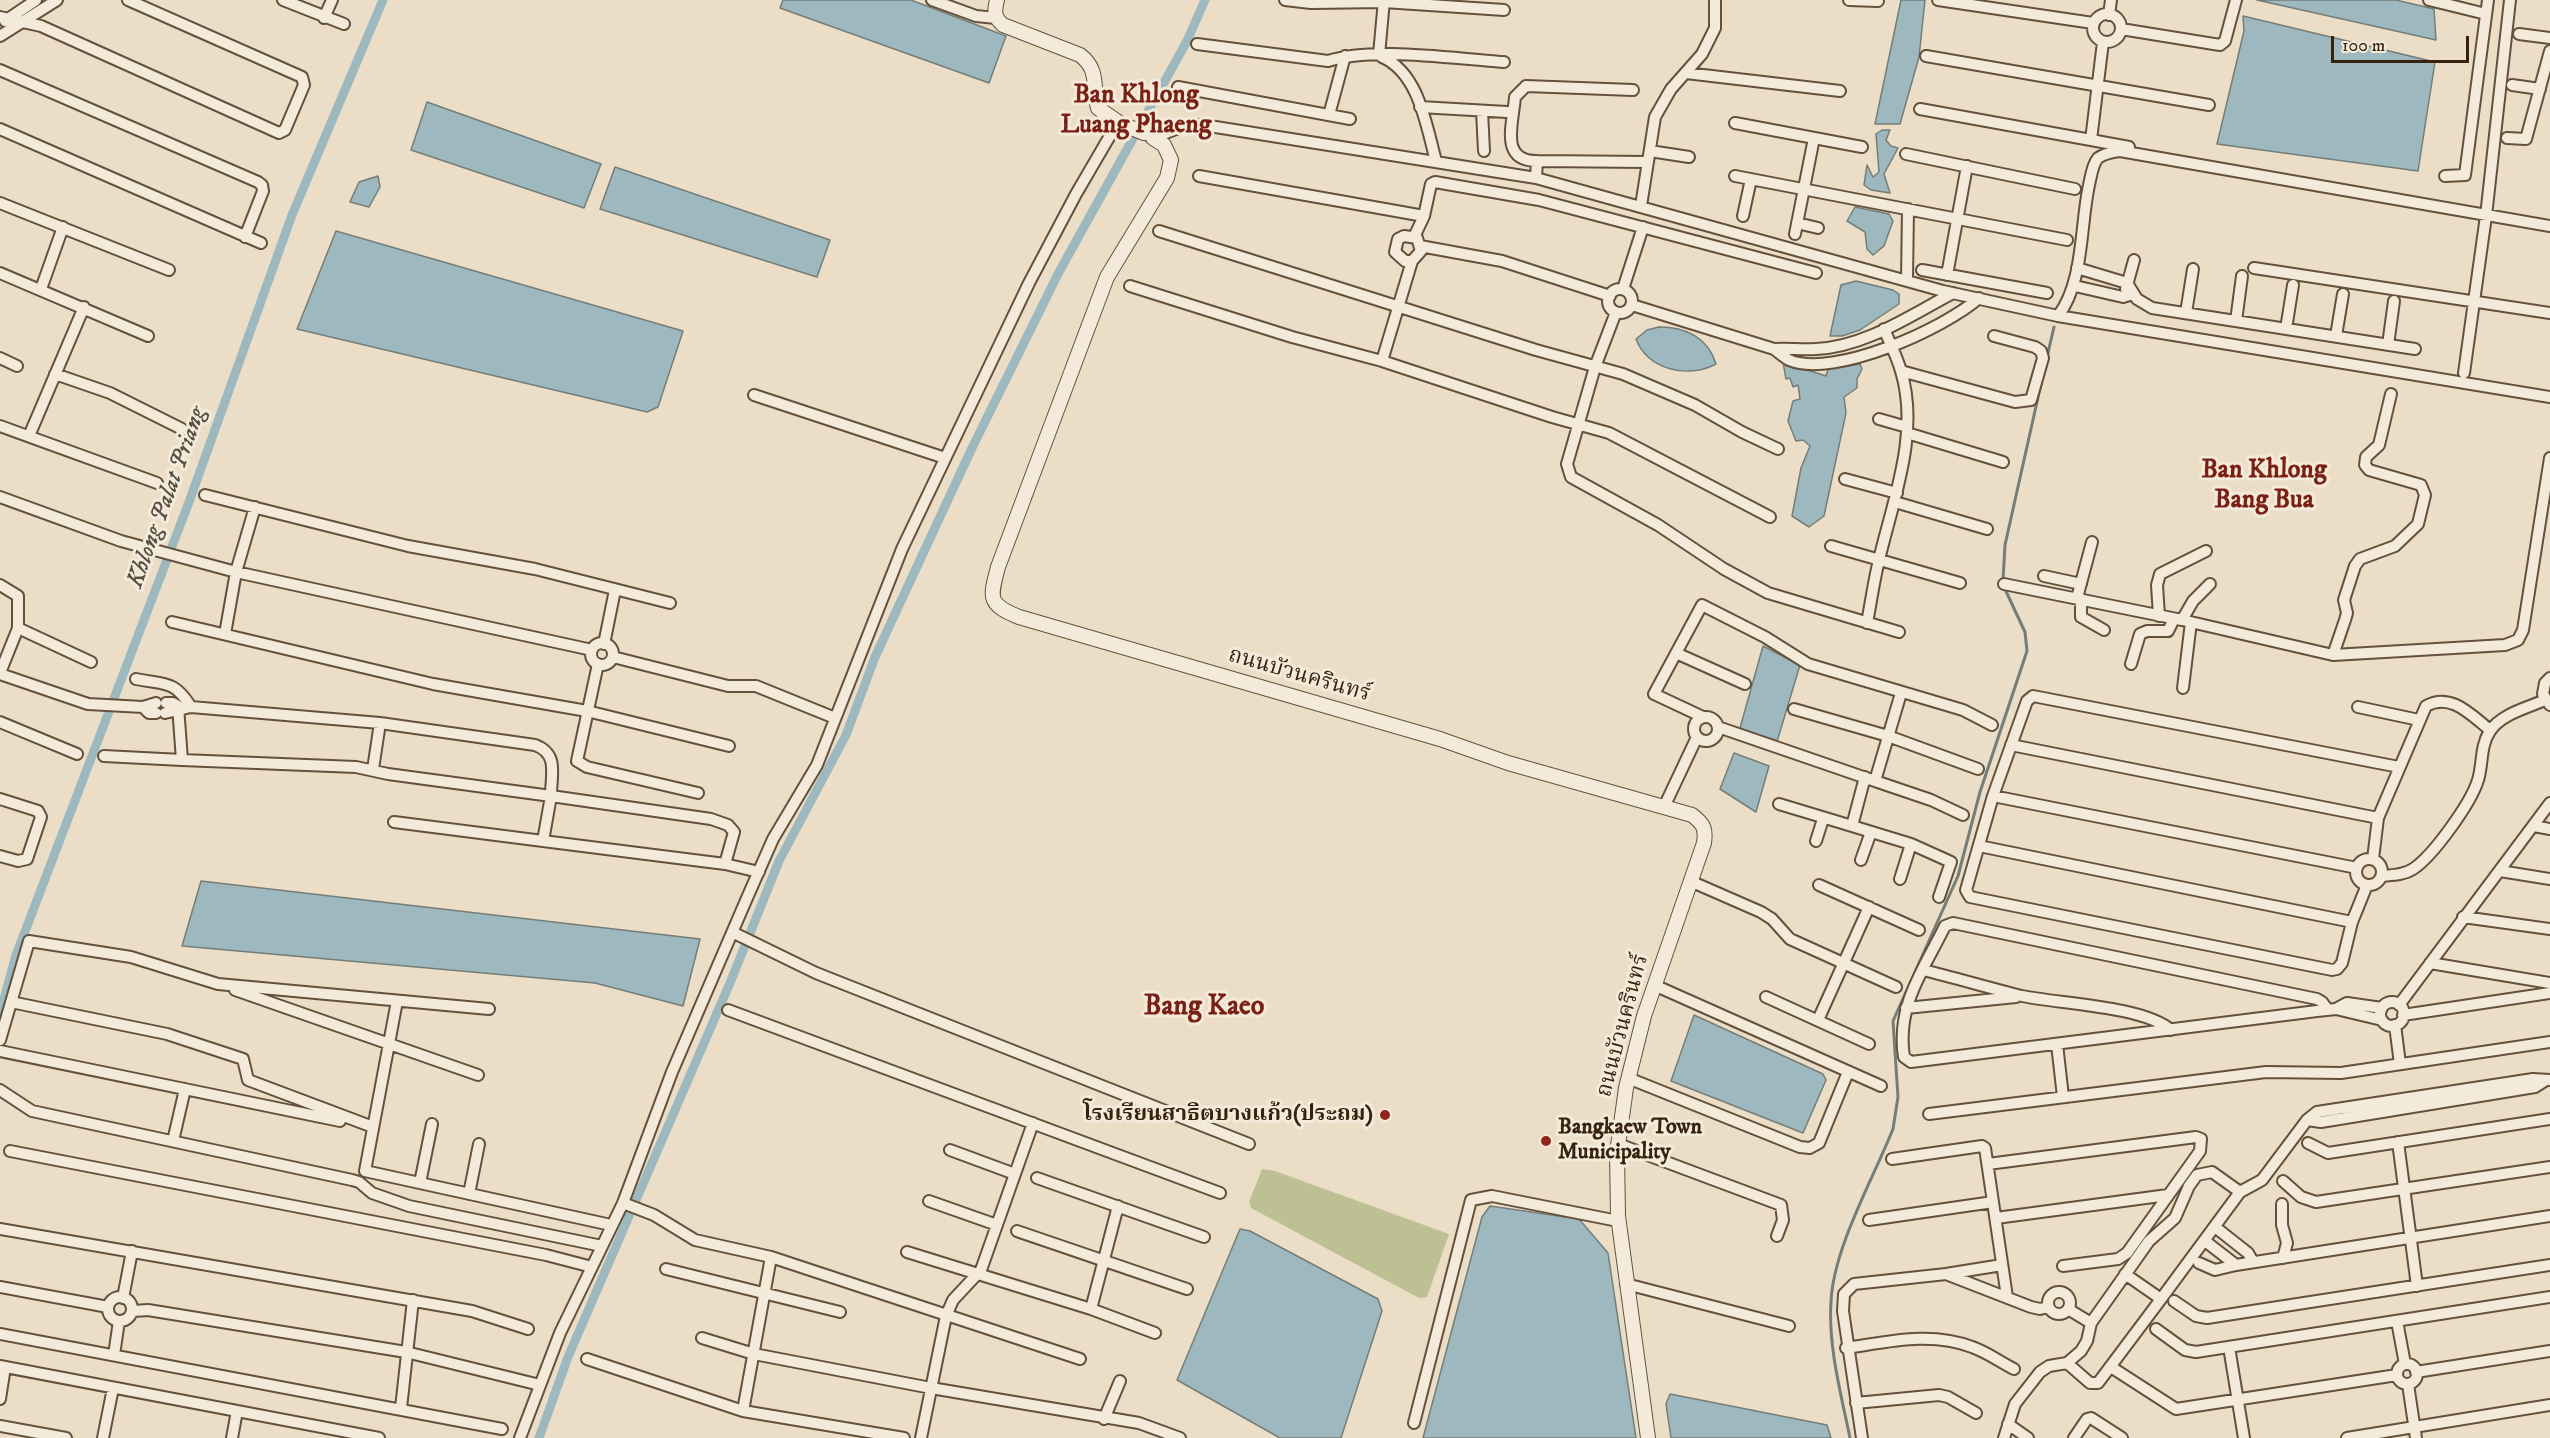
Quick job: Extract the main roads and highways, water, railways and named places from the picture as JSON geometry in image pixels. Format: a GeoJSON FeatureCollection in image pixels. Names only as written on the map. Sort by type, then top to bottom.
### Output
{"type":"FeatureCollection","features":[{"type":"Feature","properties":{"kind":"water"},"geometry":{"type":"Polygon","coordinates":[[[783,0],[911,0],[1006,36],[989,83],[780,8],[783,0]]]}},
{"type":"Feature","properties":{"kind":"water"},"geometry":{"type":"Polygon","coordinates":[[[1901,0],[1925,0],[1919,57],[1900,124],[1875,124],[1901,0]]]}},
{"type":"Feature","properties":{"kind":"water"},"geometry":{"type":"Polygon","coordinates":[[[2257,0],[2396,0],[2434,9],[2436,40],[2257,0]]]}},
{"type":"Feature","properties":{"kind":"water"},"geometry":{"type":"Polygon","coordinates":[[[2243,16],[2435,62],[2418,171],[2217,144],[2244,31],[2243,16]]]}},
{"type":"Feature","properties":{"kind":"water"},"geometry":{"type":"Polygon","coordinates":[[[427,102],[601,164],[584,208],[411,150],[427,102]]]}},
{"type":"Feature","properties":{"kind":"water"},"geometry":{"type":"Polygon","coordinates":[[[1882,130],[1890,130],[1886,140],[1891,146],[1898,148],[1884,174],[1890,193],[1871,190],[1864,185],[1867,165],[1873,177],[1879,172],[1876,134],[1882,130]]]}},
{"type":"Feature","properties":{"kind":"water"},"geometry":{"type":"Polygon","coordinates":[[[615,167],[830,240],[817,277],[600,209],[615,167]]]}},
{"type":"Feature","properties":{"kind":"water"},"geometry":{"type":"Polygon","coordinates":[[[378,176],[380,187],[369,207],[350,202],[359,182],[378,176]]]}},
{"type":"Feature","properties":{"kind":"water"},"geometry":{"type":"Polygon","coordinates":[[[1855,207],[1889,214],[1893,221],[1884,246],[1873,255],[1867,249],[1865,232],[1847,221],[1855,207]]]}},
{"type":"Feature","properties":{"kind":"water"},"geometry":{"type":"Polygon","coordinates":[[[336,231],[683,331],[658,407],[647,412],[297,329],[336,231]]]}},
{"type":"Feature","properties":{"kind":"water"},"geometry":{"type":"Polygon","coordinates":[[[1856,281],[1893,290],[1899,294],[1899,304],[1860,330],[1842,336],[1830,336],[1841,285],[1856,281]]]}},
{"type":"Feature","properties":{"kind":"water"},"geometry":{"type":"Polygon","coordinates":[[[1659,327],[1678,329],[1694,335],[1707,347],[1716,364],[1705,369],[1682,371],[1659,364],[1642,350],[1636,339],[1647,330],[1659,327]]]}},
{"type":"Feature","properties":{"kind":"water"},"geometry":{"type":"Polygon","coordinates":[[[1783,362],[1826,376],[1828,369],[1860,364],[1862,369],[1857,379],[1857,388],[1844,397],[1846,413],[1824,516],[1809,527],[1792,516],[1801,468],[1810,446],[1803,440],[1796,441],[1788,421],[1793,401],[1800,399],[1798,385],[1793,387],[1790,378],[1786,379],[1783,362]]]}},
{"type":"Feature","properties":{"kind":"water"},"geometry":{"type":"Polygon","coordinates":[[[1763,646],[1800,665],[1776,745],[1740,728],[1763,646]]]}},
{"type":"Feature","properties":{"kind":"water"},"geometry":{"type":"Polygon","coordinates":[[[1734,753],[1769,766],[1756,812],[1720,789],[1734,753]]]}},
{"type":"Feature","properties":{"kind":"water"},"geometry":{"type":"Polygon","coordinates":[[[201,881],[700,939],[683,1006],[595,983],[182,946],[201,881]]]}},
{"type":"Feature","properties":{"kind":"water"},"geometry":{"type":"Polygon","coordinates":[[[1694,1015],[1823,1074],[1826,1080],[1803,1133],[1671,1081],[1694,1015]]]}},
{"type":"Feature","properties":{"kind":"water"},"geometry":{"type":"Polygon","coordinates":[[[1490,1206],[1579,1219],[1608,1253],[1636,1438],[1423,1438],[1482,1217],[1490,1206]]]}},
{"type":"Feature","properties":{"kind":"water"},"geometry":{"type":"Polygon","coordinates":[[[1240,1229],[1250,1231],[1378,1299],[1382,1311],[1341,1438],[1280,1438],[1177,1380],[1240,1229]]]}},
{"type":"Feature","properties":{"kind":"water"},"geometry":{"type":"Polygon","coordinates":[[[1670,1394],[1827,1425],[1831,1438],[1671,1438],[1666,1404],[1670,1394]]]}},
{"type":"Feature","properties":{"kind":"waterway","name":"Khlong Palat Priang"},"geometry":{"type":"LineString","coordinates":[[0,1014],[16,955],[189,502],[292,215],[383,0]]}},
{"type":"Feature","properties":{"kind":"waterway"},"geometry":{"type":"LineString","coordinates":[[539,1438],[568,1357],[730,983],[779,861],[846,735],[875,657],[972,448],[1059,272],[1187,41],[1205,0]]}},
{"type":"Feature","properties":{"kind":"waterway"},"geometry":{"type":"LineString","coordinates":[[2047,357],[2054,327]]}},
{"type":"Feature","properties":{"kind":"waterway"},"geometry":{"type":"LineString","coordinates":[[2003,580],[2005,545],[2041,384]]}},
{"type":"Feature","properties":{"kind":"waterway"},"geometry":{"type":"LineString","coordinates":[[1850,1438],[1831,1336],[1833,1281],[1855,1214],[1893,1129],[1898,1097],[1893,1021],[1958,876],[1980,792],[2027,651],[2025,632],[2004,587]]}},
{"type":"Feature","properties":{"kind":"place","name":"โรงเรียนสาธิตบางแก้ว(ประถม)"},"geometry":{"type":"Point","coordinates":[1385,1115]}},
{"type":"Feature","properties":{"kind":"place","name":"Bangkaew Town Municipality"},"geometry":{"type":"Point","coordinates":[1546,1141]}},
{"type":"Feature","properties":{"kind":"district","name":"Ban Khlong Luang Phaeng"},"geometry":{"type":"Point","coordinates":[1136,112]}},
{"type":"Feature","properties":{"kind":"district","name":"Ban Khlong Bang Bua"},"geometry":{"type":"Point","coordinates":[2264,487]}},
{"type":"Feature","properties":{"kind":"district","name":"Bang Kaeo"},"geometry":{"type":"Point","coordinates":[1204,1008]}}]}
